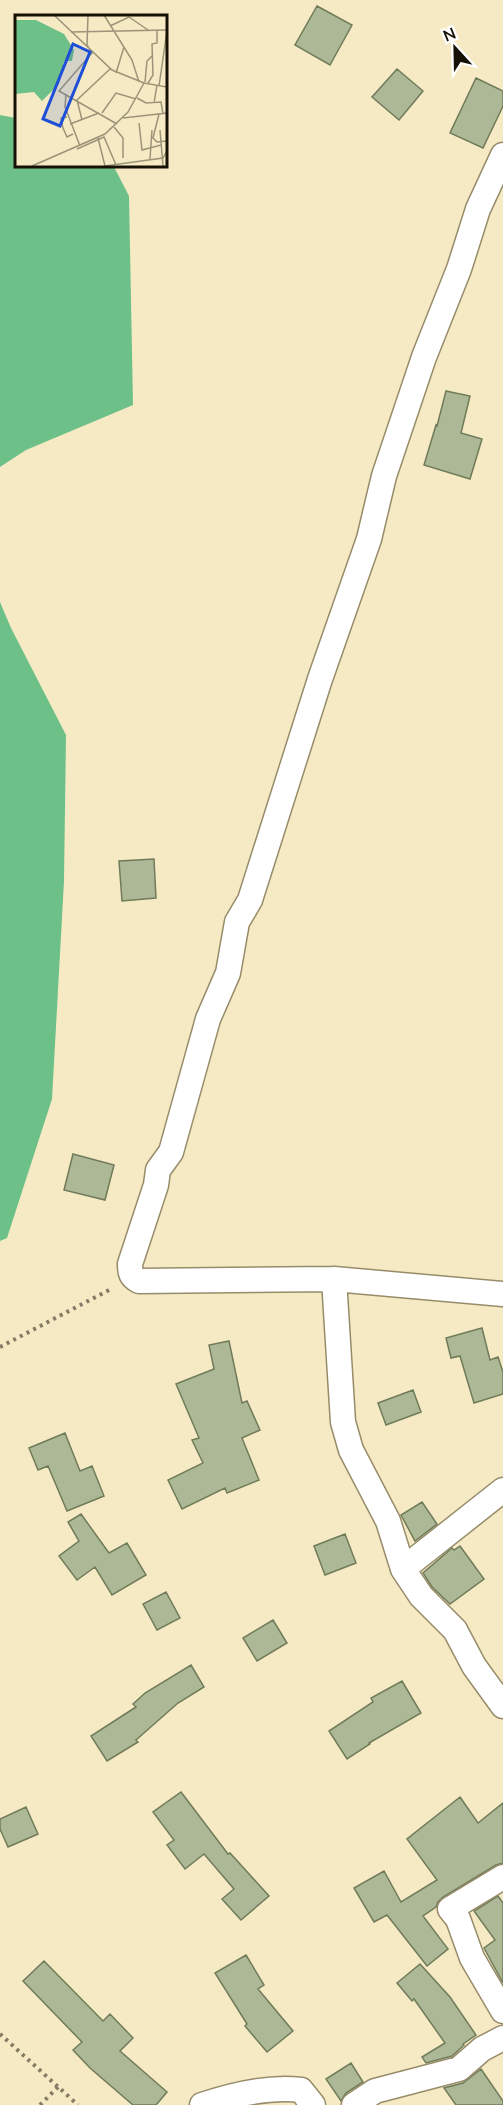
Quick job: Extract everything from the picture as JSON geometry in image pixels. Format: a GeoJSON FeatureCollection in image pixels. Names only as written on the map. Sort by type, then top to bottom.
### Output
{"type":"FeatureCollection","features":[{"type":"Feature","properties":{"kind":"street"},"geometry":{"type":"LineString","coordinates":[[503,155],[478,208],[459,269],[424,357],[384,476],[369,539],[320,679],[250,900],[237,922],[228,973],[208,1019],[171,1152],[158,1170],[156,1185],[130,1264],[130,1273],[139,1281],[334,1279],[503,1294]]}},
{"type":"Feature","properties":{"kind":"street"},"geometry":{"type":"LineString","coordinates":[[334,1279],[343,1422],[351,1450],[388,1521],[403,1569],[421,1596],[455,1630],[474,1666],[503,1706]]}},
{"type":"Feature","properties":{"kind":"street"},"geometry":{"type":"LineString","coordinates":[[403,1569],[503,1490]]}},
{"type":"Feature","properties":{"kind":"street"},"geometry":{"type":"LineString","coordinates":[[503,1877],[450,1909],[458,1919],[472,1958],[503,2011]]}},
{"type":"Feature","properties":{"kind":"street"},"geometry":{"type":"LineString","coordinates":[[354,2105],[375,2091],[459,2069],[482,2049],[503,2038]]}},
{"type":"Feature","properties":{"kind":"street"},"geometry":{"type":"LineString","coordinates":[[202,2105],[252,2093],[287,2088],[301,2090],[313,2105]]}},
{"type":"Feature","properties":{"kind":"path"},"geometry":{"type":"LineString","coordinates":[[0,1347],[133,1277]]}},
{"type":"Feature","properties":{"kind":"path"},"geometry":{"type":"LineString","coordinates":[[0,2034],[78,2105]]}},
{"type":"Feature","properties":{"kind":"path"},"geometry":{"type":"LineString","coordinates":[[40,2105],[59,2086]]}},
{"type":"Feature","properties":{"kind":"shaded area"},"geometry":{"type":"Polygon","coordinates":[[[0,115],[15,118],[15,166],[114,166],[129,196],[133,405],[26,450],[0,467],[0,115]]]}},
{"type":"Feature","properties":{"kind":"shaded area"},"geometry":{"type":"Polygon","coordinates":[[[0,602],[66,735],[64,881],[52,1099],[7,1238],[0,1241],[0,602]]]}},
{"type":"Feature","properties":{"kind":"building"},"geometry":{"type":"Polygon","coordinates":[[[317,6],[352,25],[330,65],[295,45],[317,6]]]}},
{"type":"Feature","properties":{"kind":"building"},"geometry":{"type":"Polygon","coordinates":[[[397,69],[423,91],[399,120],[372,97],[397,69]]]}},
{"type":"Feature","properties":{"kind":"building"},"geometry":{"type":"Polygon","coordinates":[[[476,78],[503,91],[503,106],[483,148],[450,133],[476,78]]]}},
{"type":"Feature","properties":{"kind":"building"},"geometry":{"type":"Polygon","coordinates":[[[446,391],[470,396],[461,433],[482,439],[470,479],[424,465],[446,391]]]}},
{"type":"Feature","properties":{"kind":"building"},"geometry":{"type":"Polygon","coordinates":[[[154,859],[156,898],[122,901],[119,861],[154,859]]]}},
{"type":"Feature","properties":{"kind":"building"},"geometry":{"type":"Polygon","coordinates":[[[73,1154],[114,1165],[105,1200],[64,1190],[73,1154]]]}},
{"type":"Feature","properties":{"kind":"building"},"geometry":{"type":"Polygon","coordinates":[[[482,1328],[490,1360],[498,1357],[503,1372],[503,1394],[474,1403],[460,1356],[451,1358],[446,1338],[482,1328]]]}},
{"type":"Feature","properties":{"kind":"building"},"geometry":{"type":"Polygon","coordinates":[[[229,1341],[242,1403],[247,1401],[260,1430],[242,1438],[259,1480],[227,1493],[225,1488],[182,1509],[168,1480],[203,1463],[192,1440],[199,1438],[176,1384],[214,1369],[209,1345],[229,1341]]]}},
{"type":"Feature","properties":{"kind":"building"},"geometry":{"type":"Polygon","coordinates":[[[413,1390],[421,1412],[386,1425],[378,1403],[413,1390]]]}},
{"type":"Feature","properties":{"kind":"building"},"geometry":{"type":"Polygon","coordinates":[[[65,1433],[80,1471],[92,1466],[104,1496],[67,1511],[48,1466],[38,1470],[29,1448],[65,1433]]]}},
{"type":"Feature","properties":{"kind":"building"},"geometry":{"type":"Polygon","coordinates":[[[422,1502],[437,1524],[415,1541],[401,1515],[422,1502]]]}},
{"type":"Feature","properties":{"kind":"building"},"geometry":{"type":"Polygon","coordinates":[[[81,1514],[109,1553],[127,1543],[146,1575],[112,1595],[95,1567],[77,1580],[59,1556],[79,1541],[68,1522],[81,1514]]]}},
{"type":"Feature","properties":{"kind":"building"},"geometry":{"type":"Polygon","coordinates":[[[345,1534],[356,1563],[325,1575],[314,1546],[345,1534]]]}},
{"type":"Feature","properties":{"kind":"building"},"geometry":{"type":"Polygon","coordinates":[[[460,1546],[484,1579],[450,1604],[432,1587],[423,1573],[452,1548],[454,1550],[460,1546]]]}},
{"type":"Feature","properties":{"kind":"building"},"geometry":{"type":"Polygon","coordinates":[[[166,1592],[180,1618],[157,1630],[143,1604],[166,1592]]]}},
{"type":"Feature","properties":{"kind":"building"},"geometry":{"type":"Polygon","coordinates":[[[273,1620],[287,1643],[257,1661],[243,1638],[273,1620]]]}},
{"type":"Feature","properties":{"kind":"building"},"geometry":{"type":"Polygon","coordinates":[[[191,1665],[204,1687],[178,1703],[136,1740],[138,1742],[107,1761],[91,1736],[136,1707],[133,1704],[145,1693],[191,1665]]]}},
{"type":"Feature","properties":{"kind":"building"},"geometry":{"type":"Polygon","coordinates":[[[402,1681],[421,1713],[369,1743],[347,1759],[329,1731],[373,1702],[371,1698],[402,1681]]]}},
{"type":"Feature","properties":{"kind":"building"},"geometry":{"type":"Polygon","coordinates":[[[181,1792],[228,1854],[230,1853],[269,1896],[241,1920],[222,1899],[234,1889],[204,1854],[185,1869],[167,1845],[174,1840],[153,1812],[181,1792]]]}},
{"type":"Feature","properties":{"kind":"building"},"geometry":{"type":"Polygon","coordinates":[[[460,1797],[478,1823],[503,1803],[503,1863],[443,1897],[436,1907],[423,1916],[448,1949],[427,1966],[387,1915],[374,1922],[354,1888],[384,1871],[401,1902],[437,1880],[407,1839],[460,1797]]]}},
{"type":"Feature","properties":{"kind":"building"},"geometry":{"type":"Polygon","coordinates":[[[26,1807],[38,1834],[8,1847],[0,1829],[0,1819],[26,1807]]]}},
{"type":"Feature","properties":{"kind":"building"},"geometry":{"type":"Polygon","coordinates":[[[498,1896],[503,1903],[503,1983],[484,1948],[495,1940],[474,1911],[498,1896]]]}},
{"type":"Feature","properties":{"kind":"building"},"geometry":{"type":"Polygon","coordinates":[[[246,1955],[264,1985],[258,1989],[293,2031],[267,2052],[245,2026],[247,2024],[215,1973],[246,1955]]]}},
{"type":"Feature","properties":{"kind":"building"},"geometry":{"type":"Polygon","coordinates":[[[44,1961],[103,2021],[110,2014],[133,2038],[120,2051],[167,2092],[156,2105],[133,2105],[73,2050],[82,2042],[23,1981],[44,1961]]]}},
{"type":"Feature","properties":{"kind":"building"},"geometry":{"type":"Polygon","coordinates":[[[420,1964],[450,1997],[476,2035],[452,2056],[426,2063],[422,2057],[445,2043],[414,1999],[412,2001],[397,1983],[420,1964]]]}},
{"type":"Feature","properties":{"kind":"building"},"geometry":{"type":"Polygon","coordinates":[[[351,2063],[363,2082],[346,2093],[341,2101],[326,2079],[351,2063]]]}},
{"type":"Feature","properties":{"kind":"building"},"geometry":{"type":"Polygon","coordinates":[[[481,2069],[503,2101],[503,2105],[456,2105],[444,2088],[463,2083],[481,2069]]]}}]}
